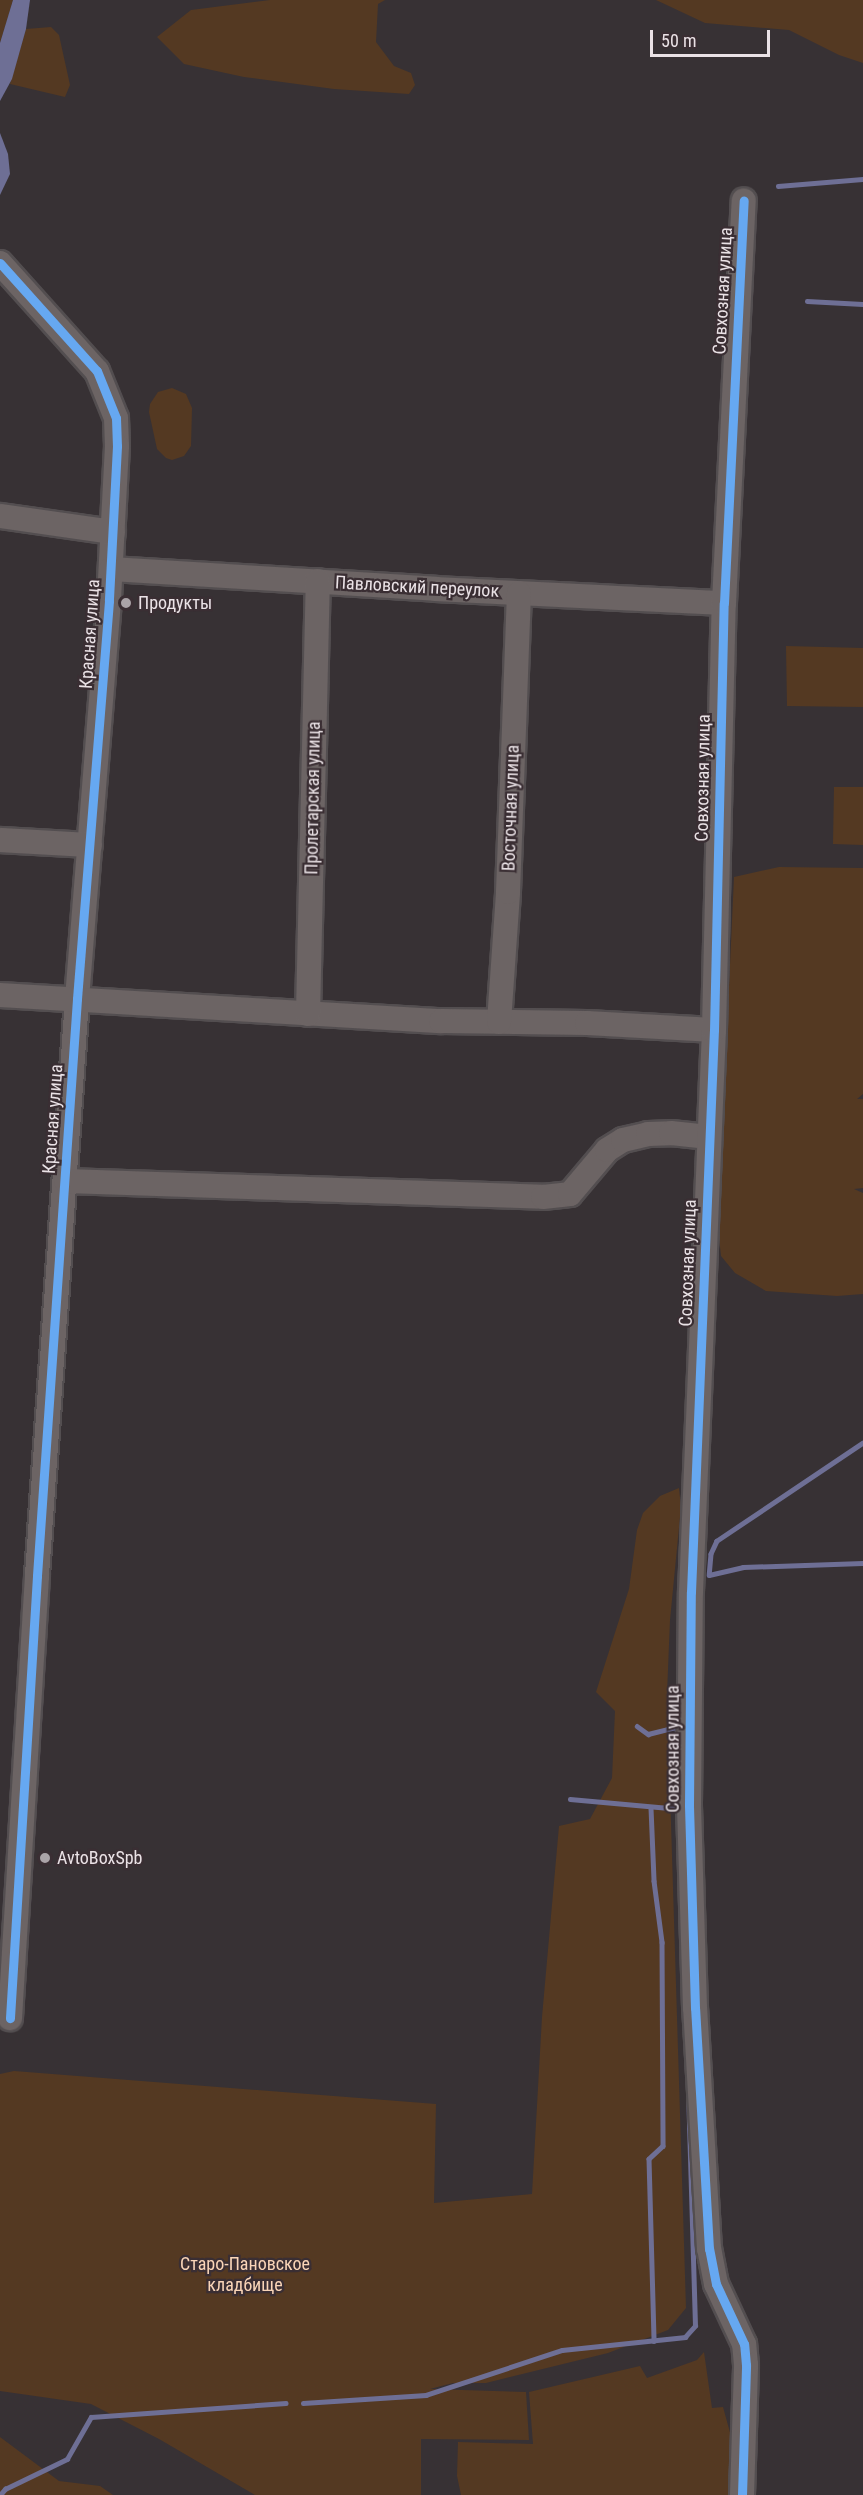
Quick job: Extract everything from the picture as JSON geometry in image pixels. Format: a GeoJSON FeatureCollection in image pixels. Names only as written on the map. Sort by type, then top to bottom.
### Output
{"type":"FeatureCollection","features":[{"type":"Feature","properties":{"kind":"street","name":"Совхозная улица"},"geometry":{"type":"LineString","coordinates":[[742,2495],[746,2365],[744,2344],[716,2284],[709,2249],[695,2008],[689,1805],[691,1592],[714,1030],[724,603],[744,200]]}},
{"type":"Feature","properties":{"kind":"street","name":"Красная улица"},"geometry":{"type":"LineString","coordinates":[[0,263],[97,371],[108,393],[116,418],[117,446],[111,569],[77,999],[37,1576],[10,2018]]}},
{"type":"Feature","properties":{"kind":"street"},"geometry":{"type":"LineString","coordinates":[[0,516],[113,532]]}},
{"type":"Feature","properties":{"kind":"street","name":"Павловский переулок"},"geometry":{"type":"LineString","coordinates":[[111,569],[724,603]]}},
{"type":"Feature","properties":{"kind":"street","name":"Пролетарская улица"},"geometry":{"type":"LineString","coordinates":[[308,1014],[318,581]]}},
{"type":"Feature","properties":{"kind":"street","name":"Восточная улица"},"geometry":{"type":"LineString","coordinates":[[499,1022],[508,892],[519,593]]}},
{"type":"Feature","properties":{"kind":"street"},"geometry":{"type":"LineString","coordinates":[[0,840],[90,845]]}},
{"type":"Feature","properties":{"kind":"street"},"geometry":{"type":"LineString","coordinates":[[0,995],[308,1014],[714,1030]]}},
{"type":"Feature","properties":{"kind":"street"},"geometry":{"type":"LineString","coordinates":[[66,1181],[543,1197],[570,1194],[607,1150],[623,1140],[648,1134],[671,1133],[709,1137]]}},
{"type":"Feature","properties":{"kind":"green space"},"geometry":{"type":"Polygon","coordinates":[[[0,0],[13,0],[0,43],[0,0]]]}},
{"type":"Feature","properties":{"kind":"green space"},"geometry":{"type":"Polygon","coordinates":[[[270,0],[385,0],[378,4],[376,42],[394,66],[411,73],[415,85],[409,94],[334,89],[244,77],[184,64],[157,37],[191,10],[270,0]]]}},
{"type":"Feature","properties":{"kind":"green space"},"geometry":{"type":"Polygon","coordinates":[[[656,0],[863,0],[863,63],[839,55],[789,30],[705,23],[656,0]]]}},
{"type":"Feature","properties":{"kind":"green space"},"geometry":{"type":"Polygon","coordinates":[[[51,27],[59,35],[70,85],[65,97],[10,84],[26,29],[51,27]]]}},
{"type":"Feature","properties":{"kind":"green space"},"geometry":{"type":"Polygon","coordinates":[[[172,388],[186,394],[192,408],[191,446],[184,456],[172,460],[166,458],[157,449],[149,412],[150,404],[158,392],[172,388]]]}},
{"type":"Feature","properties":{"kind":"green space"},"geometry":{"type":"Polygon","coordinates":[[[786,646],[863,648],[863,707],[787,706],[786,646]]]}},
{"type":"Feature","properties":{"kind":"green space"},"geometry":{"type":"Polygon","coordinates":[[[834,787],[863,787],[863,845],[833,844],[834,787]]]}},
{"type":"Feature","properties":{"kind":"green space"},"geometry":{"type":"Polygon","coordinates":[[[779,867],[863,868],[863,1094],[857,1099],[863,1099],[863,1188],[854,1189],[863,1193],[863,1294],[837,1296],[766,1291],[735,1273],[721,1256],[718,1229],[734,877],[779,867]]]}},
{"type":"Feature","properties":{"kind":"green space","name":"Старо-Пановское кладбище"},"geometry":{"type":"Polygon","coordinates":[[[679,1488],[681,1507],[670,1620],[667,1694],[686,2308],[668,2330],[608,2353],[486,2383],[453,2383],[430,2389],[526,2392],[529,2440],[421,2439],[421,2495],[255,2495],[159,2439],[91,2404],[0,2391],[0,2074],[14,2071],[436,2104],[434,2203],[532,2194],[542,2017],[559,1826],[590,1819],[612,1778],[615,1711],[596,1692],[629,1589],[637,1530],[643,1513],[660,1496],[679,1488]]]}},
{"type":"Feature","properties":{"kind":"green space"},"geometry":{"type":"Polygon","coordinates":[[[704,2352],[712,2408],[723,2407],[731,2436],[728,2495],[461,2495],[457,2476],[458,2442],[533,2444],[529,2392],[640,2366],[647,2378],[697,2360],[704,2352]]]}},
{"type":"Feature","properties":{"kind":"green space"},"geometry":{"type":"Polygon","coordinates":[[[0,2437],[59,2481],[100,2486],[113,2495],[0,2495],[0,2437]]]}},
{"type":"Feature","properties":{"kind":"water"},"geometry":{"type":"Polygon","coordinates":[[[13,0],[30,0],[26,29],[12,79],[0,101],[0,43],[13,0]]]}},
{"type":"Feature","properties":{"kind":"water"},"geometry":{"type":"Polygon","coordinates":[[[0,133],[8,154],[10,174],[0,195],[0,133]]]}},
{"type":"Feature","properties":{"kind":"waterway"},"geometry":{"type":"LineString","coordinates":[[778,186],[863,179]]}},
{"type":"Feature","properties":{"kind":"waterway"},"geometry":{"type":"LineString","coordinates":[[807,301],[863,304]]}},
{"type":"Feature","properties":{"kind":"waterway"},"geometry":{"type":"LineString","coordinates":[[863,1443],[717,1541],[711,1554],[709,1575],[743,1567],[863,1563]]}},
{"type":"Feature","properties":{"kind":"waterway"},"geometry":{"type":"LineString","coordinates":[[637,1726],[648,1734],[677,1727],[678,1740]]}},
{"type":"Feature","properties":{"kind":"waterway"},"geometry":{"type":"LineString","coordinates":[[570,1799],[680,1809]]}},
{"type":"Feature","properties":{"kind":"waterway"},"geometry":{"type":"LineString","coordinates":[[651,1808],[654,1881],[662,1942],[663,2146],[649,2159],[654,2341]]}},
{"type":"Feature","properties":{"kind":"waterway"},"geometry":{"type":"LineString","coordinates":[[303,2403],[426,2395],[562,2350],[685,2337],[695,2326],[688,2090]]}},
{"type":"Feature","properties":{"kind":"waterway"},"geometry":{"type":"LineString","coordinates":[[0,2495],[5,2489],[67,2459],[91,2417],[285,2403]]}},
{"type":"Feature","properties":{"kind":"cycle path"},"geometry":{"type":"LineString","coordinates":[[742,2495],[746,2365],[744,2344],[716,2284],[709,2249],[695,2008],[689,1805],[691,1592],[714,1030],[724,603],[744,200]]}},
{"type":"Feature","properties":{"kind":"cycle path"},"geometry":{"type":"LineString","coordinates":[[0,263],[97,371],[116,418],[117,446],[109,601],[77,999],[37,1576],[10,2018]]}},
{"type":"Feature","properties":{"kind":"place","name":"Продукты"},"geometry":{"type":"Point","coordinates":[126,603]}},
{"type":"Feature","properties":{"kind":"place","name":"AvtoBoxSpb"},"geometry":{"type":"Point","coordinates":[45,1858]}}]}
